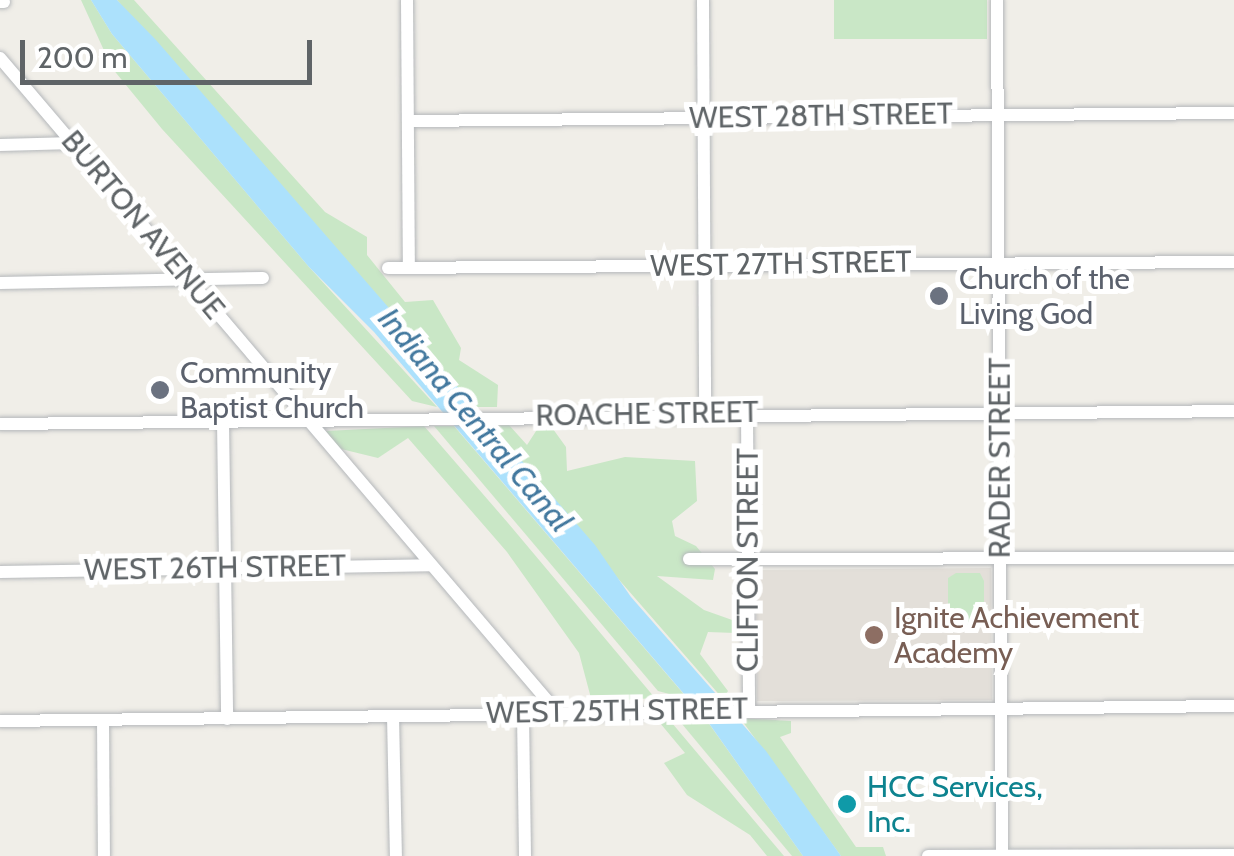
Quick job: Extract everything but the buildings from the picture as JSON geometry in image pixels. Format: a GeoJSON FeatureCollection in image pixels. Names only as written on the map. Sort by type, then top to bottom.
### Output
{"type":"FeatureCollection","features":[{"type":"Feature","properties":{"kind":"street"},"geometry":{"type":"LineString","coordinates":[[407,0],[409,268]]}},
{"type":"Feature","properties":{"kind":"street","name":"CLIFTON STREET"},"geometry":{"type":"LineString","coordinates":[[703,0],[705,413]]}},
{"type":"Feature","properties":{"kind":"street","name":"RADER STREET"},"geometry":{"type":"LineString","coordinates":[[997,0],[1002,856]]}},
{"type":"Feature","properties":{"kind":"street","name":"BURTON AVENUE"},"geometry":{"type":"LineString","coordinates":[[0,58],[557,712]]}},
{"type":"Feature","properties":{"kind":"street","name":"WEST 28TH STREET"},"geometry":{"type":"LineString","coordinates":[[409,120],[1234,113]]}},
{"type":"Feature","properties":{"kind":"street"},"geometry":{"type":"LineString","coordinates":[[0,145],[74,143]]}},
{"type":"Feature","properties":{"kind":"street","name":"WEST 27TH STREET"},"geometry":{"type":"LineString","coordinates":[[388,268],[1234,262]]}},
{"type":"Feature","properties":{"kind":"street"},"geometry":{"type":"LineString","coordinates":[[0,283],[263,278]]}},
{"type":"Feature","properties":{"kind":"street","name":"ROACHE STREET"},"geometry":{"type":"LineString","coordinates":[[0,424],[747,412],[1234,411]]}},
{"type":"Feature","properties":{"kind":"street","name":"CLIFTON STREET"},"geometry":{"type":"LineString","coordinates":[[746,708],[747,412]]}},
{"type":"Feature","properties":{"kind":"street"},"geometry":{"type":"LineString","coordinates":[[223,421],[227,719]]}},
{"type":"Feature","properties":{"kind":"street"},"geometry":{"type":"LineString","coordinates":[[689,559],[1234,558]]}},
{"type":"Feature","properties":{"kind":"street","name":"WEST 26TH STREET"},"geometry":{"type":"LineString","coordinates":[[0,572],[430,565]]}},
{"type":"Feature","properties":{"kind":"street","name":"WEST 25TH STREET"},"geometry":{"type":"LineString","coordinates":[[0,721],[746,708],[1234,706]]}},
{"type":"Feature","properties":{"kind":"street"},"geometry":{"type":"LineString","coordinates":[[524,712],[525,856]]}},
{"type":"Feature","properties":{"kind":"street"},"geometry":{"type":"LineString","coordinates":[[394,716],[396,856]]}},
{"type":"Feature","properties":{"kind":"street"},"geometry":{"type":"LineString","coordinates":[[103,720],[104,856]]}},
{"type":"Feature","properties":{"kind":"street"},"geometry":{"type":"LineString","coordinates":[[928,856],[1234,855]]}},
{"type":"Feature","properties":{"kind":"shaded area","name":"Ignite Achievement Academy"},"geometry":{"type":"Polygon","coordinates":[[[991,568],[992,700],[757,701],[756,570],[991,568]]]}},
{"type":"Feature","properties":{"kind":"green space"},"geometry":{"type":"Polygon","coordinates":[[[81,0],[91,0],[112,34],[309,267],[437,407],[412,401],[162,129],[112,68],[81,0]]]}},
{"type":"Feature","properties":{"kind":"green space"},"geometry":{"type":"Polygon","coordinates":[[[117,0],[134,0],[325,212],[367,237],[367,255],[405,302],[433,300],[461,348],[459,360],[498,385],[497,407],[469,407],[117,0]]]}},
{"type":"Feature","properties":{"kind":"green space"},"geometry":{"type":"Polygon","coordinates":[[[834,0],[987,0],[987,39],[834,39],[834,0]]]}},
{"type":"Feature","properties":{"kind":"green space"},"geometry":{"type":"Polygon","coordinates":[[[509,425],[527,445],[538,428],[553,429],[566,447],[567,471],[625,457],[695,461],[697,501],[672,521],[675,536],[696,546],[715,569],[713,580],[657,576],[704,610],[735,621],[735,633],[708,632],[700,654],[728,691],[723,699],[485,426],[509,425]]]}},
{"type":"Feature","properties":{"kind":"green space"},"geometry":{"type":"Polygon","coordinates":[[[424,426],[655,698],[592,702],[579,653],[507,552],[408,438],[378,458],[337,448],[326,431],[424,426]]]}},
{"type":"Feature","properties":{"kind":"green space"},"geometry":{"type":"Polygon","coordinates":[[[434,426],[454,426],[688,699],[658,691],[434,426]]]}},
{"type":"Feature","properties":{"kind":"green space"},"geometry":{"type":"Polygon","coordinates":[[[956,573],[980,573],[984,581],[984,624],[978,629],[948,629],[948,578],[956,573]]]}},
{"type":"Feature","properties":{"kind":"green space"},"geometry":{"type":"Polygon","coordinates":[[[655,717],[672,723],[784,856],[767,856],[750,835],[687,795],[664,763],[685,753],[655,717]]]}},
{"type":"Feature","properties":{"kind":"green space"},"geometry":{"type":"Polygon","coordinates":[[[677,718],[705,718],[803,856],[792,856],[677,718]]]}},
{"type":"Feature","properties":{"kind":"green space"},"geometry":{"type":"Polygon","coordinates":[[[740,718],[791,721],[791,733],[780,737],[856,847],[883,847],[886,856],[841,856],[740,718]]]}},
{"type":"Feature","properties":{"kind":"water","name":"Indiana Central Canal"},"geometry":{"type":"Polygon","coordinates":[[[91,0],[117,0],[156,40],[595,545],[631,597],[766,751],[841,856],[803,856],[708,722],[374,332],[309,267],[112,34],[91,0]]]}},
{"type":"Feature","properties":{"kind":"place","name":"Church of the Living God"},"geometry":{"type":"Point","coordinates":[939,296]}},
{"type":"Feature","properties":{"kind":"place","name":"Community Baptist Church"},"geometry":{"type":"Point","coordinates":[160,390]}},
{"type":"Feature","properties":{"kind":"place","name":"Ignite Achievement Academy"},"geometry":{"type":"Point","coordinates":[874,635]}},
{"type":"Feature","properties":{"kind":"place","name":"HCC Services, Inc."},"geometry":{"type":"Point","coordinates":[847,804]}}]}
